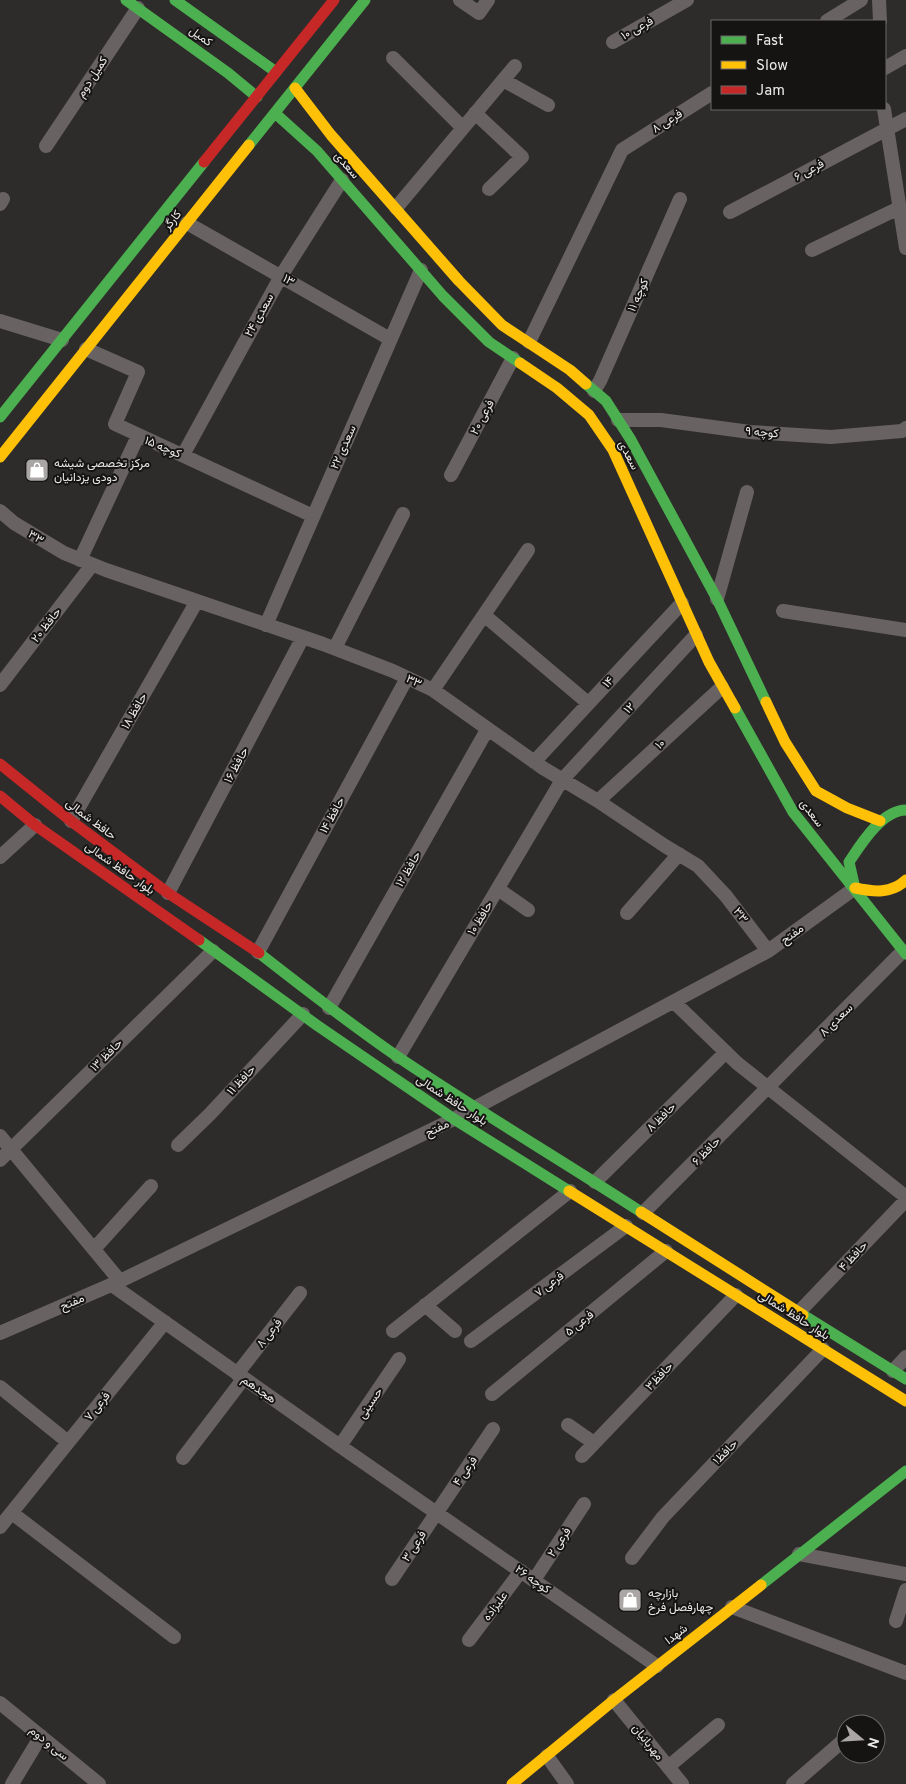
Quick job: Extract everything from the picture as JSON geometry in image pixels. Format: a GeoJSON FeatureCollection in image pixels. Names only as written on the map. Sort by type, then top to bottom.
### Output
{"type":"FeatureCollection","features":[{"type":"Feature","properties":{"kind":"street","name":"کمیل"},"geometry":{"type":"LineString","coordinates":[[126,0],[228,73],[276,114]]}},
{"type":"Feature","properties":{"kind":"street","name":"کمیل"},"geometry":{"type":"LineString","coordinates":[[175,0],[286,80]]}},
{"type":"Feature","properties":{"kind":"street","name":"کارگر"},"geometry":{"type":"LineString","coordinates":[[0,457],[276,114],[286,80],[334,0]]}},
{"type":"Feature","properties":{"kind":"street","name":"کارگر"},"geometry":{"type":"LineString","coordinates":[[0,417],[257,98],[286,80],[365,0]]}},
{"type":"Feature","properties":{"kind":"street"},"geometry":{"type":"LineString","coordinates":[[460,0],[479,13],[488,0]]}},
{"type":"Feature","properties":{"kind":"street","name":"فرعی ۱۰"},"geometry":{"type":"LineString","coordinates":[[613,42],[687,0]]}},
{"type":"Feature","properties":{"kind":"street"},"geometry":{"type":"LineString","coordinates":[[829,20],[860,0]]}},
{"type":"Feature","properties":{"kind":"street"},"geometry":{"type":"LineString","coordinates":[[879,0],[880,20]]}},
{"type":"Feature","properties":{"kind":"street","name":"کمیل دوم"},"geometry":{"type":"LineString","coordinates":[[46,146],[138,8]]}},
{"type":"Feature","properties":{"kind":"street"},"geometry":{"type":"LineString","coordinates":[[886,67],[906,56]]}},
{"type":"Feature","properties":{"kind":"street"},"geometry":{"type":"LineString","coordinates":[[393,58],[463,128]]}},
{"type":"Feature","properties":{"kind":"street"},"geometry":{"type":"LineString","coordinates":[[396,208],[515,66]]}},
{"type":"Feature","properties":{"kind":"street","name":"سعدی"},"geometry":{"type":"LineString","coordinates":[[286,80],[331,135],[459,281],[502,325],[570,370],[606,401],[631,440],[717,598],[810,796],[880,821]]}},
{"type":"Feature","properties":{"kind":"street"},"geometry":{"type":"LineString","coordinates":[[503,80],[548,105]]}},
{"type":"Feature","properties":{"kind":"street","name":"فرعی ۸"},"geometry":{"type":"LineString","coordinates":[[529,342],[622,150],[711,94]]}},
{"type":"Feature","properties":{"kind":"street"},"geometry":{"type":"LineString","coordinates":[[884,110],[906,248]]}},
{"type":"Feature","properties":{"kind":"street"},"geometry":{"type":"LineString","coordinates":[[475,113],[522,157],[489,190]]}},
{"type":"Feature","properties":{"kind":"street","name":"سعدی"},"geometry":{"type":"LineString","coordinates":[[276,114],[317,151],[443,296],[488,342],[557,388],[589,416],[612,450],[696,635],[722,687],[793,812],[905,953]]}},
{"type":"Feature","properties":{"kind":"street","name":"فرعی ۶"},"geometry":{"type":"LineString","coordinates":[[730,212],[906,119]]}},
{"type":"Feature","properties":{"kind":"street"},"geometry":{"type":"LineString","coordinates":[[317,151],[316,143],[318,138],[323,134],[331,135]]}},
{"type":"Feature","properties":{"kind":"street","name":"سعدی ۲۴"},"geometry":{"type":"LineString","coordinates":[[183,455],[281,276],[342,180]]}},
{"type":"Feature","properties":{"kind":"street","name":"کوچه ۱۱"},"geometry":{"type":"LineString","coordinates":[[594,391],[680,200]]}},
{"type":"Feature","properties":{"kind":"street"},"geometry":{"type":"LineString","coordinates":[[812,250],[899,208]]}},
{"type":"Feature","properties":{"kind":"street","name":"۱۳"},"geometry":{"type":"LineString","coordinates":[[187,223],[390,339]]}},
{"type":"Feature","properties":{"kind":"street","name":"سعدی ۲۲"},"geometry":{"type":"LineString","coordinates":[[266,625],[421,270]]}},
{"type":"Feature","properties":{"kind":"street"},"geometry":{"type":"LineString","coordinates":[[0,321],[62,340]]}},
{"type":"Feature","properties":{"kind":"street","name":"کوچه ۱۵"},"geometry":{"type":"LineString","coordinates":[[86,349],[138,372],[115,424],[313,516]]}},
{"type":"Feature","properties":{"kind":"street","name":"فرعی ۲۰"},"geometry":{"type":"LineString","coordinates":[[451,475],[513,358]]}},
{"type":"Feature","properties":{"kind":"street","name":"کوچه ۹"},"geometry":{"type":"LineString","coordinates":[[618,420],[661,420],[750,432],[830,437],[902,431],[906,428]]}},
{"type":"Feature","properties":{"kind":"street","name":"حافظ ۲۰"},"geometry":{"type":"LineString","coordinates":[[0,685],[86,562],[138,436]]}},
{"type":"Feature","properties":{"kind":"street"},"geometry":{"type":"LineString","coordinates":[[717,598],[747,492]]}},
{"type":"Feature","properties":{"kind":"street","name":"۳۳"},"geometry":{"type":"LineString","coordinates":[[0,511],[14,524],[64,553],[335,648],[433,690],[534,762],[598,800],[698,866],[720,890],[768,951]]}},
{"type":"Feature","properties":{"kind":"street"},"geometry":{"type":"LineString","coordinates":[[335,648],[403,514]]}},
{"type":"Feature","properties":{"kind":"street"},"geometry":{"type":"LineString","coordinates":[[433,690],[528,550]]}},
{"type":"Feature","properties":{"kind":"street","name":"حافظ ۱۸"},"geometry":{"type":"LineString","coordinates":[[71,821],[197,601]]}},
{"type":"Feature","properties":{"kind":"street","name":"۱۴"},"geometry":{"type":"LineString","coordinates":[[534,762],[682,603]]}},
{"type":"Feature","properties":{"kind":"street"},"geometry":{"type":"LineString","coordinates":[[783,611],[906,630]]}},
{"type":"Feature","properties":{"kind":"street"},"geometry":{"type":"LineString","coordinates":[[484,615],[588,703]]}},
{"type":"Feature","properties":{"kind":"street","name":"۱۲"},"geometry":{"type":"LineString","coordinates":[[562,780],[696,635]]}},
{"type":"Feature","properties":{"kind":"street","name":"حافظ ۱۶"},"geometry":{"type":"LineString","coordinates":[[168,893],[303,637]]}},
{"type":"Feature","properties":{"kind":"street","name":"حافظ ۱۴"},"geometry":{"type":"LineString","coordinates":[[258,952],[407,678]]}},
{"type":"Feature","properties":{"kind":"street","name":"۱۰"},"geometry":{"type":"LineString","coordinates":[[598,800],[722,687]]}},
{"type":"Feature","properties":{"kind":"street","name":"حافظ ۱۲"},"geometry":{"type":"LineString","coordinates":[[329,1008],[487,730]]}},
{"type":"Feature","properties":{"kind":"street","name":"حافظ شمالی"},"geometry":{"type":"LineString","coordinates":[[0,764],[71,821],[168,893]]}},
{"type":"Feature","properties":{"kind":"street","name":"حافظ ۱۰"},"geometry":{"type":"LineString","coordinates":[[398,1056],[562,780]]}},
{"type":"Feature","properties":{"kind":"street","name":"بلوار حافظ شمالی"},"geometry":{"type":"LineString","coordinates":[[0,796],[35,825],[371,1063],[454,1119],[906,1401]]}},
{"type":"Feature","properties":{"kind":"street"},"geometry":{"type":"LineString","coordinates":[[793,812],[810,796]]}},
{"type":"Feature","properties":{"kind":"street"},"geometry":{"type":"LineString","coordinates":[[906,810],[902,809],[880,821],[864,839],[849,862],[855,888],[879,892],[899,887],[906,880]]}},
{"type":"Feature","properties":{"kind":"street"},"geometry":{"type":"LineString","coordinates":[[0,856],[35,825]]}},
{"type":"Feature","properties":{"kind":"street"},"geometry":{"type":"LineString","coordinates":[[626,913],[679,854]]}},
{"type":"Feature","properties":{"kind":"street","name":"مفتح"},"geometry":{"type":"LineString","coordinates":[[0,1333],[116,1283],[454,1119],[768,951],[855,888]]}},
{"type":"Feature","properties":{"kind":"street"},"geometry":{"type":"LineString","coordinates":[[498,889],[528,910]]}},
{"type":"Feature","properties":{"kind":"street","name":"بلوار حافظ شمالی"},"geometry":{"type":"LineString","coordinates":[[168,893],[258,952],[329,1008],[475,1108],[906,1380]]}},
{"type":"Feature","properties":{"kind":"street","name":"حافظ ۱۳"},"geometry":{"type":"LineString","coordinates":[[0,1160],[213,951]]}},
{"type":"Feature","properties":{"kind":"street","name":"سعدی ۸"},"geometry":{"type":"LineString","coordinates":[[768,1088],[905,953]]}},
{"type":"Feature","properties":{"kind":"street"},"geometry":{"type":"LineString","coordinates":[[674,1002],[726,1052],[768,1088],[906,1198]]}},
{"type":"Feature","properties":{"kind":"street","name":"حافظ ۱۱"},"geometry":{"type":"LineString","coordinates":[[178,1146],[303,1014]]}},
{"type":"Feature","properties":{"kind":"street","name":"حافظ ۸"},"geometry":{"type":"LineString","coordinates":[[595,1182],[726,1052]]}},
{"type":"Feature","properties":{"kind":"street","name":"حافظ ۶"},"geometry":{"type":"LineString","coordinates":[[643,1213],[768,1088]]}},
{"type":"Feature","properties":{"kind":"street","name":"هجدهم"},"geometry":{"type":"LineString","coordinates":[[0,1136],[94,1249],[116,1283],[165,1322],[240,1376],[408,1493]]}},
{"type":"Feature","properties":{"kind":"street"},"geometry":{"type":"LineString","coordinates":[[94,1249],[151,1186]]}},
{"type":"Feature","properties":{"kind":"street"},"geometry":{"type":"LineString","coordinates":[[393,1331],[570,1191]]}},
{"type":"Feature","properties":{"kind":"street","name":"حافظ ۴"},"geometry":{"type":"LineString","coordinates":[[800,1312],[906,1198]]}},
{"type":"Feature","properties":{"kind":"street","name":"فرعی ۷"},"geometry":{"type":"LineString","coordinates":[[471,1342],[626,1226]]}},
{"type":"Feature","properties":{"kind":"street","name":"فرعی ۵"},"geometry":{"type":"LineString","coordinates":[[492,1394],[666,1252]]}},
{"type":"Feature","properties":{"kind":"street","name":"فرعی ۸"},"geometry":{"type":"LineString","coordinates":[[240,1376],[300,1293]]}},
{"type":"Feature","properties":{"kind":"street","name":"حافظ۳"},"geometry":{"type":"LineString","coordinates":[[582,1456],[736,1295]]}},
{"type":"Feature","properties":{"kind":"street"},"geometry":{"type":"LineString","coordinates":[[426,1305],[456,1331]]}},
{"type":"Feature","properties":{"kind":"street","name":"فرعی ۷"},"geometry":{"type":"LineString","coordinates":[[12,1513],[165,1322]]}},
{"type":"Feature","properties":{"kind":"street","name":"حافظ۱"},"geometry":{"type":"LineString","coordinates":[[632,1558],[663,1517],[824,1349]]}},
{"type":"Feature","properties":{"kind":"street"},"geometry":{"type":"LineString","coordinates":[[893,1371],[906,1357]]}},
{"type":"Feature","properties":{"kind":"street","name":"حسینی"},"geometry":{"type":"LineString","coordinates":[[340,1446],[399,1359]]}},
{"type":"Feature","properties":{"kind":"street"},"geometry":{"type":"LineString","coordinates":[[183,1458],[240,1376]]}},
{"type":"Feature","properties":{"kind":"street"},"geometry":{"type":"LineString","coordinates":[[0,1388],[68,1442]]}},
{"type":"Feature","properties":{"kind":"street"},"geometry":{"type":"LineString","coordinates":[[568,1425],[594,1443]]}},
{"type":"Feature","properties":{"kind":"street","name":"فرعی ۴"},"geometry":{"type":"LineString","coordinates":[[436,1512],[494,1429]]}},
{"type":"Feature","properties":{"kind":"street","name":"شهدا"},"geometry":{"type":"LineString","coordinates":[[512,1784],[614,1700],[906,1470]]}},
{"type":"Feature","properties":{"kind":"street","name":"کوچه ۲۶"},"geometry":{"type":"LineString","coordinates":[[408,1493],[657,1666]]}},
{"type":"Feature","properties":{"kind":"street","name":"فرعی ۲"},"geometry":{"type":"LineString","coordinates":[[534,1580],[584,1504]]}},
{"type":"Feature","properties":{"kind":"street","name":"فرعی ۳"},"geometry":{"type":"LineString","coordinates":[[392,1579],[436,1512]]}},
{"type":"Feature","properties":{"kind":"street"},"geometry":{"type":"LineString","coordinates":[[0,1527],[12,1513],[174,1637]]}},
{"type":"Feature","properties":{"kind":"street"},"geometry":{"type":"LineString","coordinates":[[799,1554],[906,1574]]}},
{"type":"Feature","properties":{"kind":"street","name":"علیزاده"},"geometry":{"type":"LineString","coordinates":[[469,1640],[521,1571]]}},
{"type":"Feature","properties":{"kind":"street"},"geometry":{"type":"LineString","coordinates":[[896,1621],[906,1590]]}},
{"type":"Feature","properties":{"kind":"street"},"geometry":{"type":"LineString","coordinates":[[732,1607],[906,1673]]}},
{"type":"Feature","properties":{"kind":"street","name":"مهربانیان"},"geometry":{"type":"LineString","coordinates":[[614,1700],[682,1784]]}},
{"type":"Feature","properties":{"kind":"street","name":"سی و دوم"},"geometry":{"type":"LineString","coordinates":[[0,1703],[99,1784]]}},
{"type":"Feature","properties":{"kind":"street"},"geometry":{"type":"LineString","coordinates":[[668,1766],[718,1725]]}},
{"type":"Feature","properties":{"kind":"street"},"geometry":{"type":"LineString","coordinates":[[12,1784],[41,1736]]}},
{"type":"Feature","properties":{"kind":"street"},"geometry":{"type":"LineString","coordinates":[[792,1784],[836,1747]]}},
{"type":"Feature","properties":{"kind":"street"},"geometry":{"type":"LineString","coordinates":[[546,1756],[567,1784]]}},
{"type":"Feature","properties":{"kind":"traffic: fast"},"geometry":{"type":"LineString","coordinates":[[126,0],[228,73],[257,97]]}},
{"type":"Feature","properties":{"kind":"traffic: fast"},"geometry":{"type":"LineString","coordinates":[[175,0],[276,72]]}},
{"type":"Feature","properties":{"kind":"traffic: fast"},"geometry":{"type":"LineString","coordinates":[[249,145],[365,0]]}},
{"type":"Feature","properties":{"kind":"traffic: fast"},"geometry":{"type":"LineString","coordinates":[[276,114],[317,151],[443,296],[489,342],[520,363]]}},
{"type":"Feature","properties":{"kind":"traffic: fast"},"geometry":{"type":"LineString","coordinates":[[0,417],[204,162]]}},
{"type":"Feature","properties":{"kind":"traffic: fast"},"geometry":{"type":"LineString","coordinates":[[586,384],[606,401],[631,440],[717,599],[766,702]]}},
{"type":"Feature","properties":{"kind":"traffic: fast"},"geometry":{"type":"LineString","coordinates":[[735,708],[793,812],[906,954]]}},
{"type":"Feature","properties":{"kind":"traffic: fast"},"geometry":{"type":"LineString","coordinates":[[854,884],[849,862],[860,846],[881,822],[897,811],[906,810]]}},
{"type":"Feature","properties":{"kind":"traffic: fast"},"geometry":{"type":"LineString","coordinates":[[199,940],[318,1026],[454,1119],[569,1191]]}},
{"type":"Feature","properties":{"kind":"traffic: fast"},"geometry":{"type":"LineString","coordinates":[[259,953],[398,1057],[641,1212]]}},
{"type":"Feature","properties":{"kind":"traffic: fast"},"geometry":{"type":"LineString","coordinates":[[803,1315],[906,1379]]}},
{"type":"Feature","properties":{"kind":"traffic: fast"},"geometry":{"type":"LineString","coordinates":[[761,1585],[906,1471]]}},
{"type":"Feature","properties":{"kind":"traffic: slow"},"geometry":{"type":"LineString","coordinates":[[295,88],[331,135],[459,281],[502,325],[570,370],[586,384]]}},
{"type":"Feature","properties":{"kind":"traffic: slow"},"geometry":{"type":"LineString","coordinates":[[0,457],[249,145]]}},
{"type":"Feature","properties":{"kind":"traffic: slow"},"geometry":{"type":"LineString","coordinates":[[520,363],[557,388],[589,415],[613,450],[709,662],[735,708]]}},
{"type":"Feature","properties":{"kind":"traffic: slow"},"geometry":{"type":"LineString","coordinates":[[766,702],[785,742],[816,791],[847,808],[880,821]]}},
{"type":"Feature","properties":{"kind":"traffic: slow"},"geometry":{"type":"LineString","coordinates":[[855,888],[882,891],[894,888],[906,880]]}},
{"type":"Feature","properties":{"kind":"traffic: slow"},"geometry":{"type":"LineString","coordinates":[[569,1191],[906,1401]]}},
{"type":"Feature","properties":{"kind":"traffic: slow"},"geometry":{"type":"LineString","coordinates":[[641,1212],[803,1315]]}},
{"type":"Feature","properties":{"kind":"traffic: slow"},"geometry":{"type":"LineString","coordinates":[[512,1784],[614,1700],[761,1585]]}},
{"type":"Feature","properties":{"kind":"traffic: jam"},"geometry":{"type":"LineString","coordinates":[[204,162],[334,0]]}},
{"type":"Feature","properties":{"kind":"traffic: jam"},"geometry":{"type":"LineString","coordinates":[[0,764],[71,821],[168,893],[259,953]]}},
{"type":"Feature","properties":{"kind":"traffic: jam"},"geometry":{"type":"LineString","coordinates":[[0,796],[35,825],[199,940]]}},
{"type":"Feature","properties":{"kind":"place","name":"مرکز تخصصی شیشه دودی یزدانیان"},"geometry":{"type":"Point","coordinates":[37,470]}},
{"type":"Feature","properties":{"kind":"place","name":"بازارچه چهارفصل فرخ"},"geometry":{"type":"Point","coordinates":[630,1600]}}]}
